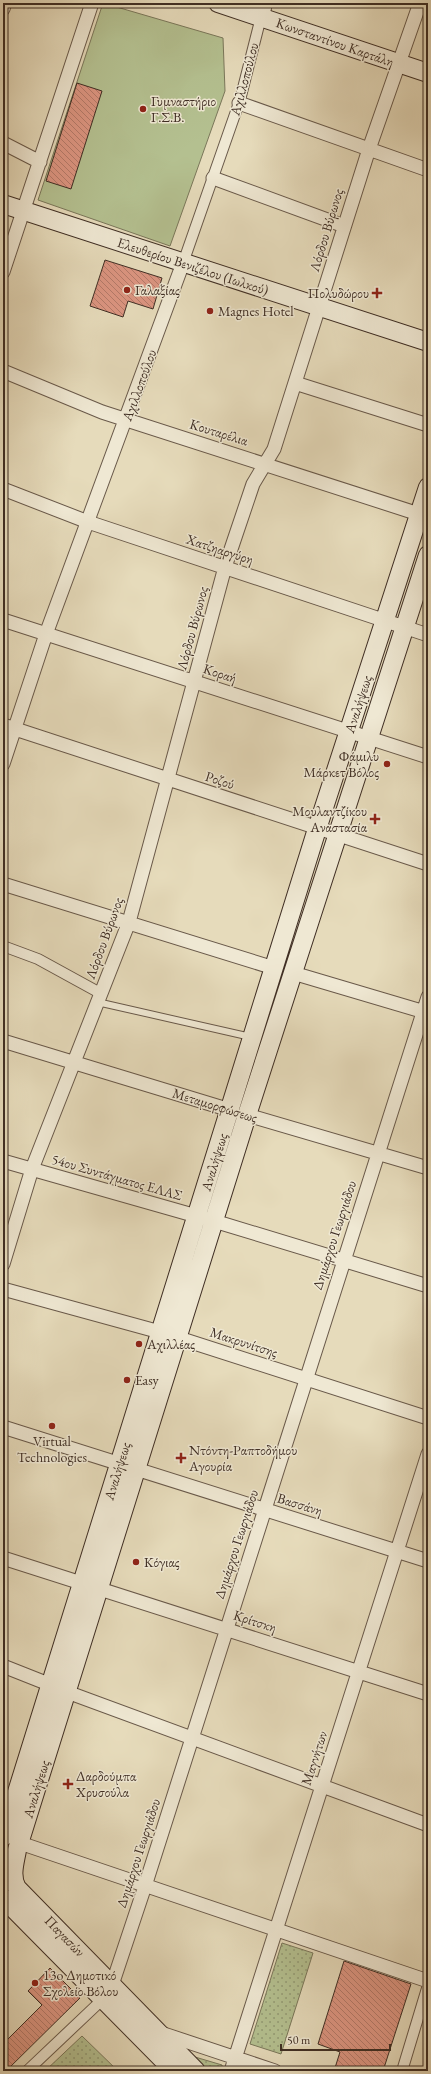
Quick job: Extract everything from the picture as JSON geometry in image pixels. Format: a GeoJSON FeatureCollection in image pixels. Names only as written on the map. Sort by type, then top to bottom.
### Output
{"type":"FeatureCollection","features":[{"type":"Feature","properties":{"kind":"main road","name":"Κωνσταντίνου Καρτάλη"},"geometry":{"type":"LineString","coordinates":[[218,3],[262,10],[398,63],[428,73]]}},
{"type":"Feature","properties":{"kind":"main road","name":"Ελευθερίου Βενιζέλου (Ιωλκού)"},"geometry":{"type":"LineString","coordinates":[[3,204],[428,342]]}},
{"type":"Feature","properties":{"kind":"main road","name":"Αναλήψεως"},"geometry":{"type":"LineString","coordinates":[[9,1870],[11,1840],[90,1587],[119,1464],[274,968],[385,620],[424,516],[428,488]]}},
{"type":"Feature","properties":{"kind":"main road","name":"Αναλήψεως"},"geometry":{"type":"LineString","coordinates":[[90,1587],[136,1469],[247,1115],[428,555]]}},
{"type":"Feature","properties":{"kind":"main road","name":"Μεταμορφώσεως"},"geometry":{"type":"LineString","coordinates":[[230,1110],[247,1115]]}},
{"type":"Feature","properties":{"kind":"main road","name":"Παγασών"},"geometry":{"type":"LineString","coordinates":[[9,1870],[17,1888],[174,2071]]}},
{"type":"Feature","properties":{"kind":"main road","name":"Παγασών"},"geometry":{"type":"LineString","coordinates":[[3,1898],[107,1992],[159,2033],[196,2071]]}},
{"type":"Feature","properties":{"kind":"street"},"geometry":{"type":"LineString","coordinates":[[3,9],[5,3]]}},
{"type":"Feature","properties":{"kind":"street"},"geometry":{"type":"LineString","coordinates":[[3,272],[92,3]]}},
{"type":"Feature","properties":{"kind":"street","name":"Λόρδου Βύρωνος"},"geometry":{"type":"LineString","coordinates":[[3,1264],[32,1169],[129,922],[225,567],[254,484],[274,449],[369,149],[420,3]]}},
{"type":"Feature","properties":{"kind":"street","name":"Αχιλλοπούλου"},"geometry":{"type":"LineString","coordinates":[[3,764],[9,726],[46,634],[126,420],[239,103],[262,10]]}},
{"type":"Feature","properties":{"kind":"street"},"geometry":{"type":"LineString","coordinates":[[239,103],[428,170]]}},
{"type":"Feature","properties":{"kind":"street"},"geometry":{"type":"LineString","coordinates":[[3,143],[40,162]]}},
{"type":"Feature","properties":{"kind":"street"},"geometry":{"type":"LineString","coordinates":[[213,178],[344,226]]}},
{"type":"Feature","properties":{"kind":"street","name":"Κουταρέλια"},"geometry":{"type":"LineString","coordinates":[[3,371],[102,412],[424,516]]}},
{"type":"Feature","properties":{"kind":"street"},"geometry":{"type":"LineString","coordinates":[[295,383],[428,425]]}},
{"type":"Feature","properties":{"kind":"street","name":"Χατζηαργύρη"},"geometry":{"type":"LineString","coordinates":[[3,490],[88,522],[428,635]]}},
{"type":"Feature","properties":{"kind":"street","name":"Κοραή"},"geometry":{"type":"LineString","coordinates":[[3,620],[428,757]]}},
{"type":"Feature","properties":{"kind":"street","name":"Ροζού"},"geometry":{"type":"LineString","coordinates":[[9,726],[428,864]]}},
{"type":"Feature","properties":{"kind":"street"},"geometry":{"type":"LineString","coordinates":[[3,884],[274,968]]}},
{"type":"Feature","properties":{"kind":"street"},"geometry":{"type":"LineString","coordinates":[[3,946],[38,959],[98,998]]}},
{"type":"Feature","properties":{"kind":"street"},"geometry":{"type":"LineString","coordinates":[[293,973],[426,1012]]}},
{"type":"Feature","properties":{"kind":"street","name":"Δημάρχου Γεωργιάδου"},"geometry":{"type":"LineString","coordinates":[[27,2071],[107,1992],[145,1886],[377,1154],[426,1012],[428,997]]}},
{"type":"Feature","properties":{"kind":"street","name":"Μεταμορφώσεως"},"geometry":{"type":"LineString","coordinates":[[3,1041],[230,1110]]}},
{"type":"Feature","properties":{"kind":"street","name":"Μεταμορφώσεως"},"geometry":{"type":"LineString","coordinates":[[247,1115],[428,1168]]}},
{"type":"Feature","properties":{"kind":"street","name":"54ου Συντάγματος ΕΛΑΣ"},"geometry":{"type":"LineString","coordinates":[[3,1161],[214,1221],[428,1286]]}},
{"type":"Feature","properties":{"kind":"street","name":"Μακρυνίτσης"},"geometry":{"type":"LineString","coordinates":[[3,1289],[160,1332],[428,1418]]}},
{"type":"Feature","properties":{"kind":"street","name":"Βασσάνη"},"geometry":{"type":"LineString","coordinates":[[3,1427],[428,1561]]}},
{"type":"Feature","properties":{"kind":"street","name":"Μαγνήτων"},"geometry":{"type":"LineString","coordinates":[[231,2071],[428,1454]]}},
{"type":"Feature","properties":{"kind":"street","name":"Κρίτσκη"},"geometry":{"type":"LineString","coordinates":[[3,1558],[358,1673],[428,1694]]}},
{"type":"Feature","properties":{"kind":"street"},"geometry":{"type":"LineString","coordinates":[[3,1666],[191,1739],[428,1825]]}},
{"type":"Feature","properties":{"kind":"street"},"geometry":{"type":"LineString","coordinates":[[11,1840],[276,1931],[428,1981]]}},
{"type":"Feature","properties":{"kind":"street"},"geometry":{"type":"LineString","coordinates":[[402,2071],[428,1985]]}},
{"type":"Feature","properties":{"kind":"street"},"geometry":{"type":"LineString","coordinates":[[159,2033],[275,2071]]}},
{"type":"Feature","properties":{"kind":"lane"},"geometry":{"type":"LineString","coordinates":[[98,998],[252,1038]]}},
{"type":"Feature","properties":{"kind":"green space","name":"Γυμναστήριο Γ.Σ.Β."},"geometry":{"type":"Polygon","coordinates":[[[103,3],[223,38],[225,91],[170,246],[38,200],[103,3]]]}},
{"type":"Feature","properties":{"kind":"green space"},"geometry":{"type":"Polygon","coordinates":[[[282,1943],[313,1953],[281,2054],[250,2044],[282,1943]]]}},
{"type":"Feature","properties":{"kind":"green space"},"geometry":{"type":"Polygon","coordinates":[[[82,2036],[118,2071],[45,2071],[82,2036]]]}},
{"type":"Feature","properties":{"kind":"green space"},"geometry":{"type":"Polygon","coordinates":[[[195,2057],[222,2065],[223,2071],[208,2071],[195,2057]]]}},
{"type":"Feature","properties":{"kind":"building"},"geometry":{"type":"Polygon","coordinates":[[[77,83],[102,91],[71,189],[46,181],[77,83]]]}},
{"type":"Feature","properties":{"kind":"building","name":"Γαλαξίας"},"geometry":{"type":"Polygon","coordinates":[[[105,260],[162,278],[153,309],[128,301],[123,317],[90,306],[105,260]]]}},
{"type":"Feature","properties":{"kind":"building"},"geometry":{"type":"Polygon","coordinates":[[[344,1961],[411,1984],[383,2071],[334,2071],[340,2052],[318,2044],[344,1961]]]}},
{"type":"Feature","properties":{"kind":"building"},"geometry":{"type":"Polygon","coordinates":[[[50,1968],[80,1998],[6,2071],[3,2071],[3,2044],[42,2005],[28,1991],[50,1968]]]}},
{"type":"Feature","properties":{"kind":"place","name":"Γυμναστήριο Γ.Σ.Β."},"geometry":{"type":"Point","coordinates":[143,109]}},
{"type":"Feature","properties":{"kind":"place","name":"Γαλαξίας"},"geometry":{"type":"Point","coordinates":[127,290]}},
{"type":"Feature","properties":{"kind":"place","name":"Πολυδώρου"},"geometry":{"type":"Point","coordinates":[377,293]}},
{"type":"Feature","properties":{"kind":"place","name":"Magnes Hotel"},"geometry":{"type":"Point","coordinates":[210,311]}},
{"type":"Feature","properties":{"kind":"place","name":"Φάμιλυ Μάρκετ Βόλος"},"geometry":{"type":"Point","coordinates":[387,764]}},
{"type":"Feature","properties":{"kind":"place","name":"Μουλαντζίκου Αναστασία"},"geometry":{"type":"Point","coordinates":[375,819]}},
{"type":"Feature","properties":{"kind":"place","name":"Αχιλλέας"},"geometry":{"type":"Point","coordinates":[139,1344]}},
{"type":"Feature","properties":{"kind":"place","name":"Easy"},"geometry":{"type":"Point","coordinates":[127,1380]}},
{"type":"Feature","properties":{"kind":"place","name":"Virtual Technologies"},"geometry":{"type":"Point","coordinates":[52,1426]}},
{"type":"Feature","properties":{"kind":"place","name":"Ντόντη-Ραπτοδήμου Αγουρία"},"geometry":{"type":"Point","coordinates":[181,1458]}},
{"type":"Feature","properties":{"kind":"place","name":"Κόγιας"},"geometry":{"type":"Point","coordinates":[136,1562]}},
{"type":"Feature","properties":{"kind":"place","name":"Δαρδούμπα Χρυσούλα"},"geometry":{"type":"Point","coordinates":[68,1784]}},
{"type":"Feature","properties":{"kind":"place","name":"13o Δημοτικό Σχολείο Βόλου"},"geometry":{"type":"Point","coordinates":[35,1983]}}]}
